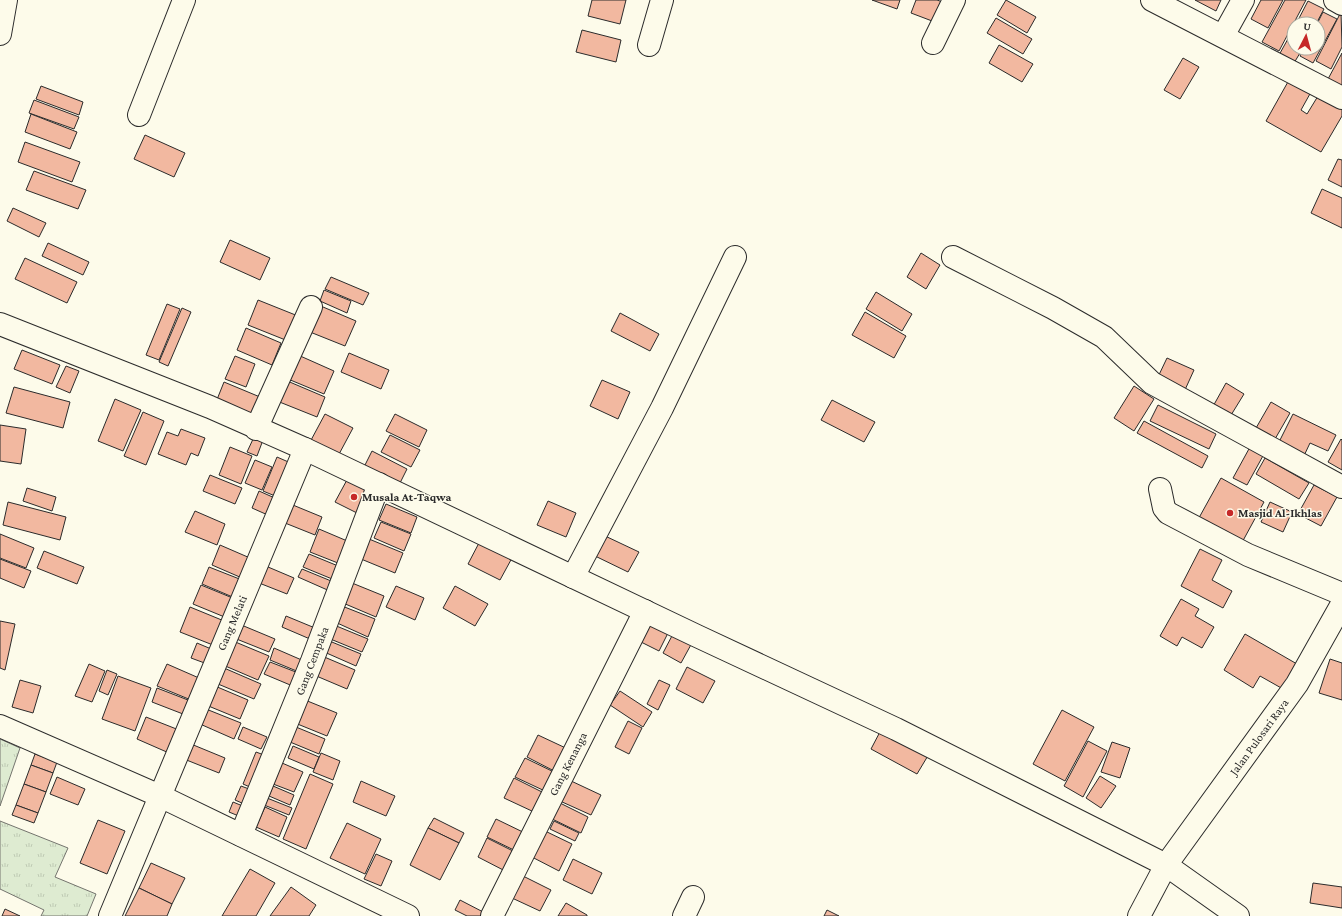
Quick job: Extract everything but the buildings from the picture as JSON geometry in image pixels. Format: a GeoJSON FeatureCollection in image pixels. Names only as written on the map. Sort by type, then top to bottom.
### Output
{"type":"FeatureCollection","features":[{"type":"Feature","properties":{"kind":"street"},"geometry":{"type":"LineString","coordinates":[[0,34],[6,0]]}},
{"type":"Feature","properties":{"kind":"street"},"geometry":{"type":"LineString","coordinates":[[139,116],[184,0]]}},
{"type":"Feature","properties":{"kind":"street"},"geometry":{"type":"LineString","coordinates":[[650,45],[662,0]]}},
{"type":"Feature","properties":{"kind":"street"},"geometry":{"type":"LineString","coordinates":[[933,43],[954,0]]}},
{"type":"Feature","properties":{"kind":"street"},"geometry":{"type":"LineString","coordinates":[[1152,0],[1342,98]]}},
{"type":"Feature","properties":{"kind":"street"},"geometry":{"type":"LineString","coordinates":[[1223,36],[1243,0]]}},
{"type":"Feature","properties":{"kind":"street"},"geometry":{"type":"LineString","coordinates":[[1335,0],[1342,4]]}},
{"type":"Feature","properties":{"kind":"street"},"geometry":{"type":"LineString","coordinates":[[573,577],[662,408],[735,257]]}},
{"type":"Feature","properties":{"kind":"street"},"geometry":{"type":"LineString","coordinates":[[953,257],[1054,308],[1104,337],[1152,384],[1342,487]]}},
{"type":"Feature","properties":{"kind":"street"},"geometry":{"type":"LineString","coordinates":[[256,429],[311,307]]}},
{"type":"Feature","properties":{"kind":"street"},"geometry":{"type":"LineString","coordinates":[[0,324],[210,407],[256,429],[305,449],[896,729],[1166,865],[1238,916]]}},
{"type":"Feature","properties":{"kind":"street","name":"Gang Melati"},"geometry":{"type":"LineString","coordinates":[[110,916],[305,449]]}},
{"type":"Feature","properties":{"kind":"street","name":"Gang Cempaka"},"geometry":{"type":"LineString","coordinates":[[241,835],[312,661],[379,484]]}},
{"type":"Feature","properties":{"kind":"street"},"geometry":{"type":"LineString","coordinates":[[1160,489],[1164,508],[1168,513],[1248,555],[1342,594]]}},
{"type":"Feature","properties":{"kind":"street","name":"Jalan Pulosari Raya"},"geometry":{"type":"LineString","coordinates":[[1139,916],[1166,865],[1297,684],[1336,627],[1342,604]]}},
{"type":"Feature","properties":{"kind":"street","name":"Gang Kenanga"},"geometry":{"type":"LineString","coordinates":[[492,916],[645,611]]}},
{"type":"Feature","properties":{"kind":"street"},"geometry":{"type":"LineString","coordinates":[[0,726],[160,796],[408,916]]}},
{"type":"Feature","properties":{"kind":"green space"},"geometry":{"type":"Polygon","coordinates":[[[0,739],[20,748],[0,806],[0,739]]]}},
{"type":"Feature","properties":{"kind":"green space"},"geometry":{"type":"Polygon","coordinates":[[[0,821],[68,848],[55,877],[96,894],[87,916],[41,916],[44,910],[0,889],[0,821]]]}},
{"type":"Feature","properties":{"kind":"place","name":"Musala At-Taqwa"},"geometry":{"type":"Point","coordinates":[354,497]}},
{"type":"Feature","properties":{"kind":"place","name":"Masjid Al-Ikhlas"},"geometry":{"type":"Point","coordinates":[1230,513]}}]}
